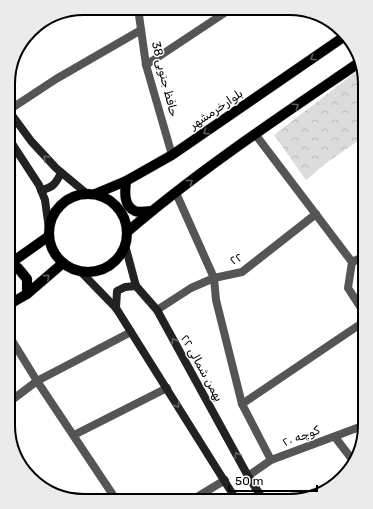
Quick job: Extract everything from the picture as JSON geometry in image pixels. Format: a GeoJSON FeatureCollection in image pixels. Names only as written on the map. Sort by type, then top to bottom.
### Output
{"type":"FeatureCollection","features":[{"type":"Feature","properties":{"kind":"main road","name":"بلوارخرمشهر"},"geometry":{"type":"LineString","coordinates":[[91,194],[126,181],[172,155],[343,41]]}},
{"type":"Feature","properties":{"kind":"main road"},"geometry":{"type":"LineString","coordinates":[[127,232],[151,211],[255,134],[355,63]]}},
{"type":"Feature","properties":{"kind":"main road"},"geometry":{"type":"LineString","coordinates":[[15,119],[31,142],[62,173],[91,194]]}},
{"type":"Feature","properties":{"kind":"main road"},"geometry":{"type":"LineString","coordinates":[[15,148],[39,185],[45,200],[51,246],[56,256],[63,263],[81,272],[116,308],[233,494]]}},
{"type":"Feature","properties":{"kind":"main road"},"geometry":{"type":"LineString","coordinates":[[41,190],[49,189],[62,173]]}},
{"type":"Feature","properties":{"kind":"main road"},"geometry":{"type":"LineString","coordinates":[[126,181],[124,193],[128,206],[136,212],[151,211]]}},
{"type":"Feature","properties":{"kind":"main road"},"geometry":{"type":"LineString","coordinates":[[15,260],[49,233],[53,215],[62,203],[77,195],[91,194],[105,197],[114,203],[120,210],[125,220],[127,232],[126,240],[118,258],[110,265],[101,270],[81,272]]}},
{"type":"Feature","properties":{"kind":"main road","name":"۲۲ بهمن شمالی"},"geometry":{"type":"LineString","coordinates":[[124,246],[136,286],[157,310],[248,476],[260,494]]}},
{"type":"Feature","properties":{"kind":"main road"},"geometry":{"type":"LineString","coordinates":[[15,301],[27,294],[63,263]]}},
{"type":"Feature","properties":{"kind":"main road"},"geometry":{"type":"LineString","coordinates":[[15,267],[18,268],[27,279],[27,294]]}},
{"type":"Feature","properties":{"kind":"main road"},"geometry":{"type":"LineString","coordinates":[[116,308],[117,291],[125,287],[136,286]]}},
{"type":"Feature","properties":{"kind":"street","name":"حافظ جنوبی 38"},"geometry":{"type":"LineString","coordinates":[[139,15],[146,65],[172,155]]}},
{"type":"Feature","properties":{"kind":"street"},"geometry":{"type":"LineString","coordinates":[[146,65],[221,15]]}},
{"type":"Feature","properties":{"kind":"street"},"geometry":{"type":"LineString","coordinates":[[15,107],[56,79],[141,30]]}},
{"type":"Feature","properties":{"kind":"street"},"geometry":{"type":"LineString","coordinates":[[255,134],[352,262],[348,288],[358,303]]}},
{"type":"Feature","properties":{"kind":"street"},"geometry":{"type":"LineString","coordinates":[[176,193],[214,278],[216,300],[242,404],[271,460]]}},
{"type":"Feature","properties":{"kind":"street","name":"۲۲"},"geometry":{"type":"LineString","coordinates":[[157,310],[191,288],[214,278],[242,272],[316,214]]}},
{"type":"Feature","properties":{"kind":"street"},"geometry":{"type":"LineString","coordinates":[[352,262],[358,259]]}},
{"type":"Feature","properties":{"kind":"street"},"geometry":{"type":"LineString","coordinates":[[242,404],[358,326]]}},
{"type":"Feature","properties":{"kind":"street"},"geometry":{"type":"LineString","coordinates":[[15,397],[37,380],[131,332]]}},
{"type":"Feature","properties":{"kind":"street"},"geometry":{"type":"LineString","coordinates":[[15,345],[113,494]]}},
{"type":"Feature","properties":{"kind":"street"},"geometry":{"type":"LineString","coordinates":[[74,435],[167,388]]}},
{"type":"Feature","properties":{"kind":"street","name":"کوچه ۲۰"},"geometry":{"type":"LineString","coordinates":[[248,476],[271,460],[358,428]]}},
{"type":"Feature","properties":{"kind":"street"},"geometry":{"type":"LineString","coordinates":[[335,437],[350,457]]}},
{"type":"Feature","properties":{"kind":"street"},"geometry":{"type":"LineString","coordinates":[[204,494],[225,480]]}},
{"type":"Feature","properties":{"kind":"green space"},"geometry":{"type":"Polygon","coordinates":[[[357,71],[358,141],[325,164],[306,180],[274,135],[357,71]]]}}]}
